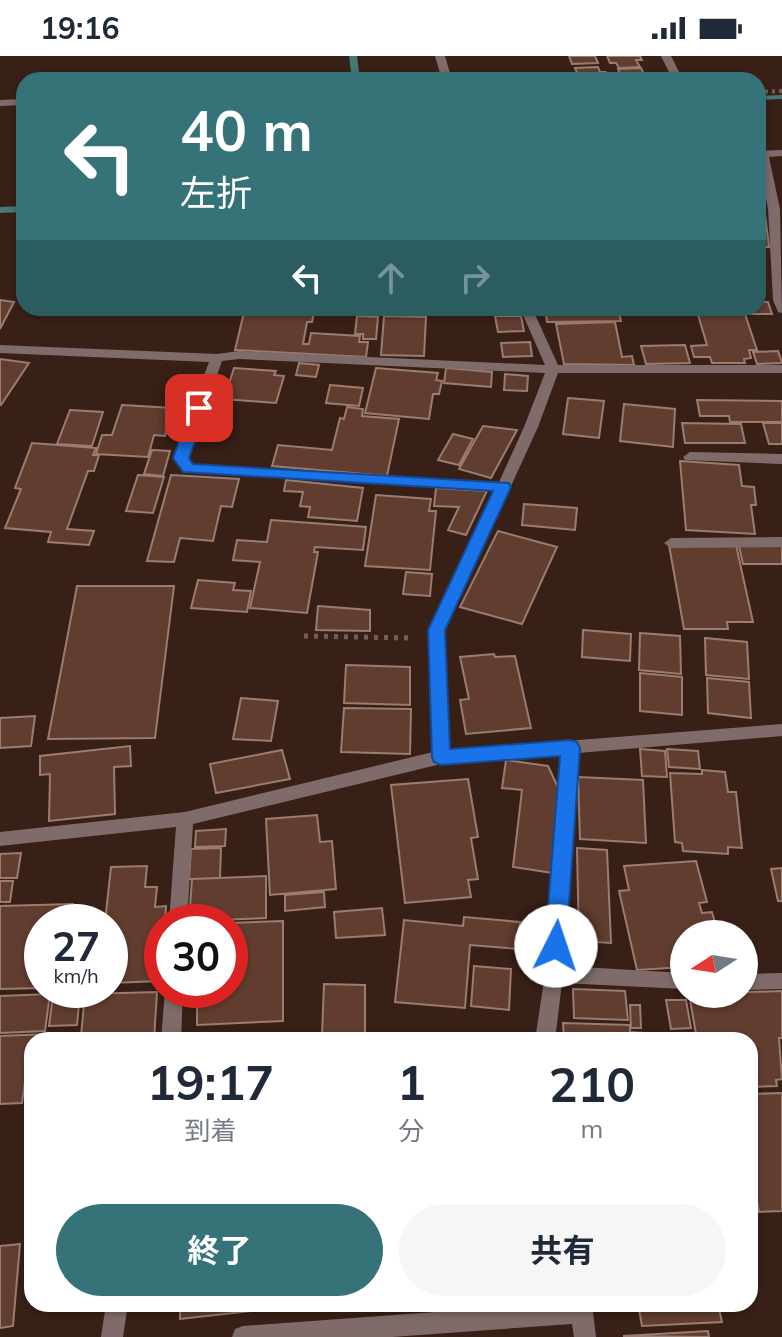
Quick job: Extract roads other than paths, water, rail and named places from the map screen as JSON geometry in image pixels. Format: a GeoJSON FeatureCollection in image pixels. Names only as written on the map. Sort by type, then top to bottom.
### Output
{"type":"FeatureCollection","features":[{"type":"Feature","properties":{"kind":"street"},"geometry":{"type":"LineString","coordinates":[[766,178],[774,209],[782,309]]}},
{"type":"Feature","properties":{"kind":"street"},"geometry":{"type":"LineString","coordinates":[[441,757],[437,630],[531,427],[553,369],[530,316]]}},
{"type":"Feature","properties":{"kind":"street"},"geometry":{"type":"LineString","coordinates":[[0,349],[217,358],[239,355],[553,369],[782,369]]}},
{"type":"Feature","properties":{"kind":"street"},"geometry":{"type":"LineString","coordinates":[[217,358],[181,458],[188,469],[503,487]]}},
{"type":"Feature","properties":{"kind":"street"},"geometry":{"type":"LineString","coordinates":[[690,457],[782,459]]}},
{"type":"Feature","properties":{"kind":"street"},"geometry":{"type":"LineString","coordinates":[[671,543],[782,542]]}},
{"type":"Feature","properties":{"kind":"street"},"geometry":{"type":"LineString","coordinates":[[0,839],[185,819],[441,757],[782,730]]}},
{"type":"Feature","properties":{"kind":"street"},"geometry":{"type":"LineString","coordinates":[[546,1032],[554,974],[570,748]]}},
{"type":"Feature","properties":{"kind":"street"},"geometry":{"type":"LineString","coordinates":[[179,904],[185,819]]}},
{"type":"Feature","properties":{"kind":"street"},"geometry":{"type":"LineString","coordinates":[[554,974],[670,980]]}},
{"type":"Feature","properties":{"kind":"street"},"geometry":{"type":"LineString","coordinates":[[758,982],[782,981]]}},
{"type":"Feature","properties":{"kind":"street"},"geometry":{"type":"LineString","coordinates":[[171,1032],[173,1008]]}},
{"type":"Feature","properties":{"kind":"street"},"geometry":{"type":"LineString","coordinates":[[112,1337],[116,1312]]}},
{"type":"Feature","properties":{"kind":"street"},"geometry":{"type":"LineString","coordinates":[[243,1337],[535,1312]]}},
{"type":"Feature","properties":{"kind":"street"},"geometry":{"type":"LineString","coordinates":[[582,1312],[585,1337]]}},
{"type":"Feature","properties":{"kind":"waterway"},"geometry":{"type":"LineString","coordinates":[[353,56],[355,72]]}},
{"type":"Feature","properties":{"kind":"waterway"},"geometry":{"type":"LineString","coordinates":[[766,98],[782,97]]}},
{"type":"Feature","properties":{"kind":"waterway"},"geometry":{"type":"LineString","coordinates":[[0,210],[16,209]]}}]}
